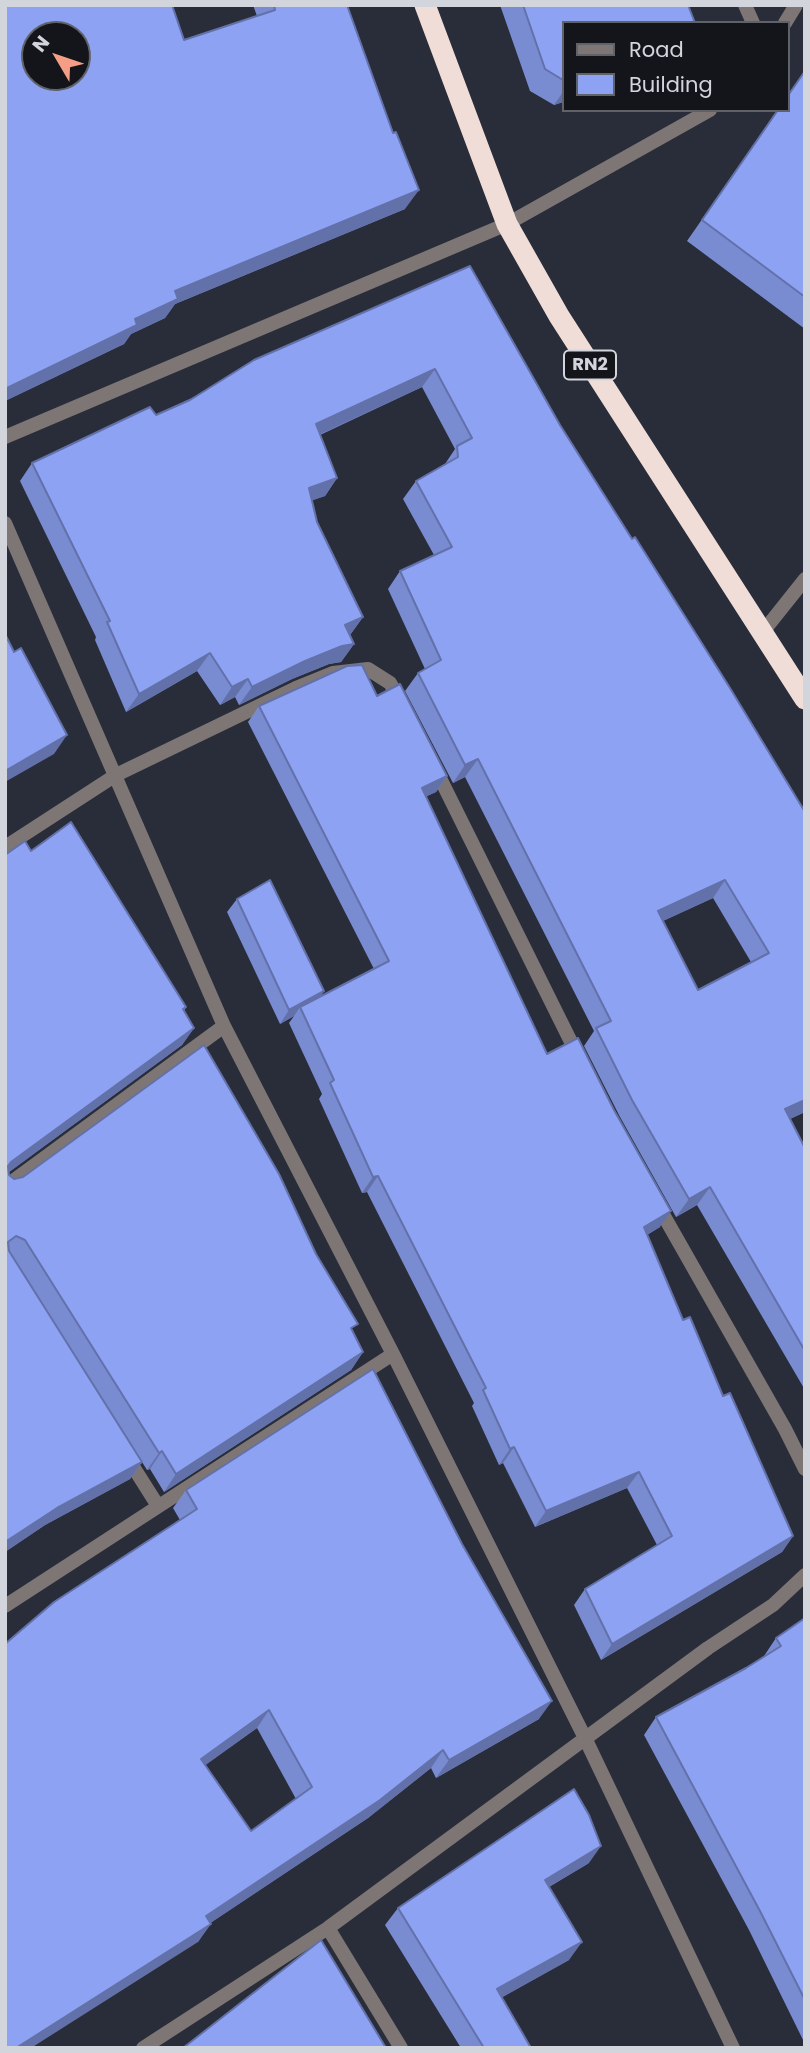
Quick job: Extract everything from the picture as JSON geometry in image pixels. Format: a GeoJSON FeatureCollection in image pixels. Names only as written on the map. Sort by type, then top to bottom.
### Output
{"type":"FeatureCollection","features":[{"type":"Feature","properties":{"kind":"highway","name":"RN2"},"geometry":{"type":"LineString","coordinates":[[425,5],[508,224],[559,316],[805,699]]}},
{"type":"Feature","properties":{"kind":"street"},"geometry":{"type":"LineString","coordinates":[[745,5],[752,21]]}},
{"type":"Feature","properties":{"kind":"street"},"geometry":{"type":"LineString","coordinates":[[786,21],[796,5]]}},
{"type":"Feature","properties":{"kind":"street"},"geometry":{"type":"LineString","coordinates":[[5,437],[508,224],[706,112]]}},
{"type":"Feature","properties":{"kind":"street"},"geometry":{"type":"LineString","coordinates":[[5,523],[224,1026],[393,1354],[585,1738],[733,2048]]}},
{"type":"Feature","properties":{"kind":"street"},"geometry":{"type":"LineString","coordinates":[[762,633],[805,579]]}},
{"type":"Feature","properties":{"kind":"street"},"geometry":{"type":"LineString","coordinates":[[5,847],[116,775],[332,673],[368,669],[390,683],[412,723]]}},
{"type":"Feature","properties":{"kind":"street"},"geometry":{"type":"LineString","coordinates":[[424,747],[586,1072]]}},
{"type":"Feature","properties":{"kind":"street"},"geometry":{"type":"LineString","coordinates":[[5,1187],[224,1026]]}},
{"type":"Feature","properties":{"kind":"street"},"geometry":{"type":"LineString","coordinates":[[651,1193],[805,1469]]}},
{"type":"Feature","properties":{"kind":"street"},"geometry":{"type":"LineString","coordinates":[[5,1606],[393,1354]]}},
{"type":"Feature","properties":{"kind":"street"},"geometry":{"type":"LineString","coordinates":[[121,1448],[158,1506]]}},
{"type":"Feature","properties":{"kind":"street"},"geometry":{"type":"LineString","coordinates":[[143,2048],[327,1928],[708,1648],[773,1605],[805,1575]]}},
{"type":"Feature","properties":{"kind":"street"},"geometry":{"type":"LineString","coordinates":[[327,1928],[401,2048]]}},
{"type":"Feature","properties":{"kind":"building"},"geometry":{"type":"Polygon","coordinates":[[[5,5],[172,5],[184,40],[275,10],[274,5],[347,5],[393,133],[396,132],[419,190],[175,291],[178,299],[135,319],[137,325],[5,389],[5,5]]]}},
{"type":"Feature","properties":{"kind":"building"},"geometry":{"type":"Polygon","coordinates":[[[523,5],[688,5],[694,21],[562,21],[562,79],[545,69],[523,5]]]}},
{"type":"Feature","properties":{"kind":"building"},"geometry":{"type":"Polygon","coordinates":[[[805,71],[805,297],[702,220],[777,112],[789,112],[789,94],[805,71]]]}},
{"type":"Feature","properties":{"kind":"building"},"geometry":{"type":"Polygon","coordinates":[[[470,266],[560,425],[632,539],[635,537],[805,812],[805,1100],[785,1109],[805,1148],[805,1351],[710,1187],[689,1199],[632,1100],[596,1028],[611,1021],[478,759],[465,765],[418,673],[441,660],[400,571],[452,547],[416,481],[458,457],[457,446],[472,438],[435,369],[316,424],[337,478],[309,488],[317,522],[363,617],[345,625],[354,644],[305,661],[252,687],[248,679],[232,687],[210,653],[139,694],[107,622],[110,621],[32,463],[150,407],[156,415],[190,400],[254,360],[470,266]],[[725,880],[658,911],[698,990],[769,953],[725,880]]]}},
{"type":"Feature","properties":{"kind":"building"},"geometry":{"type":"Polygon","coordinates":[[[5,634],[14,652],[21,648],[67,735],[5,771],[5,634]]]}},
{"type":"Feature","properties":{"kind":"building"},"geometry":{"type":"Polygon","coordinates":[[[362,665],[377,696],[400,684],[447,776],[422,788],[547,1054],[578,1038],[614,1110],[671,1211],[644,1227],[683,1320],[690,1317],[723,1396],[730,1393],[793,1536],[612,1644],[585,1589],[672,1536],[639,1472],[546,1511],[514,1447],[510,1449],[483,1390],[486,1388],[378,1176],[373,1177],[330,1083],[334,1080],[300,1007],[389,961],[259,706],[347,666],[362,665]]]}},
{"type":"Feature","properties":{"kind":"building"},"geometry":{"type":"Polygon","coordinates":[[[71,822],[186,1007],[183,1009],[194,1028],[11,1162],[8,1166],[9,1175],[14,1179],[23,1177],[204,1045],[279,1174],[316,1254],[358,1324],[351,1328],[363,1352],[176,1474],[162,1451],[159,1453],[25,1240],[16,1236],[8,1242],[9,1251],[142,1462],[57,1508],[5,1542],[5,855],[25,841],[31,851],[71,822]]]}},
{"type":"Feature","properties":{"kind":"building"},"geometry":{"type":"Polygon","coordinates":[[[270,880],[324,991],[289,1010],[237,899],[270,880]]]}},
{"type":"Feature","properties":{"kind":"building"},"geometry":{"type":"Polygon","coordinates":[[[373,1369],[462,1544],[552,1701],[449,1760],[443,1750],[380,1800],[206,1916],[211,1924],[16,2048],[5,2048],[5,1644],[54,1602],[197,1509],[186,1490],[373,1369]],[[269,1710],[201,1759],[251,1831],[312,1787],[269,1710]]]}},
{"type":"Feature","properties":{"kind":"building"},"geometry":{"type":"Polygon","coordinates":[[[805,1618],[805,2000],[656,1717],[781,1646],[776,1638],[805,1618]]]}},
{"type":"Feature","properties":{"kind":"building"},"geometry":{"type":"Polygon","coordinates":[[[574,1789],[589,1815],[601,1846],[545,1880],[582,1942],[497,1989],[531,2048],[484,2048],[398,1908],[574,1789]]]}},
{"type":"Feature","properties":{"kind":"building"},"geometry":{"type":"Polygon","coordinates":[[[321,1940],[386,2048],[183,2048],[321,1940]]]}}]}
